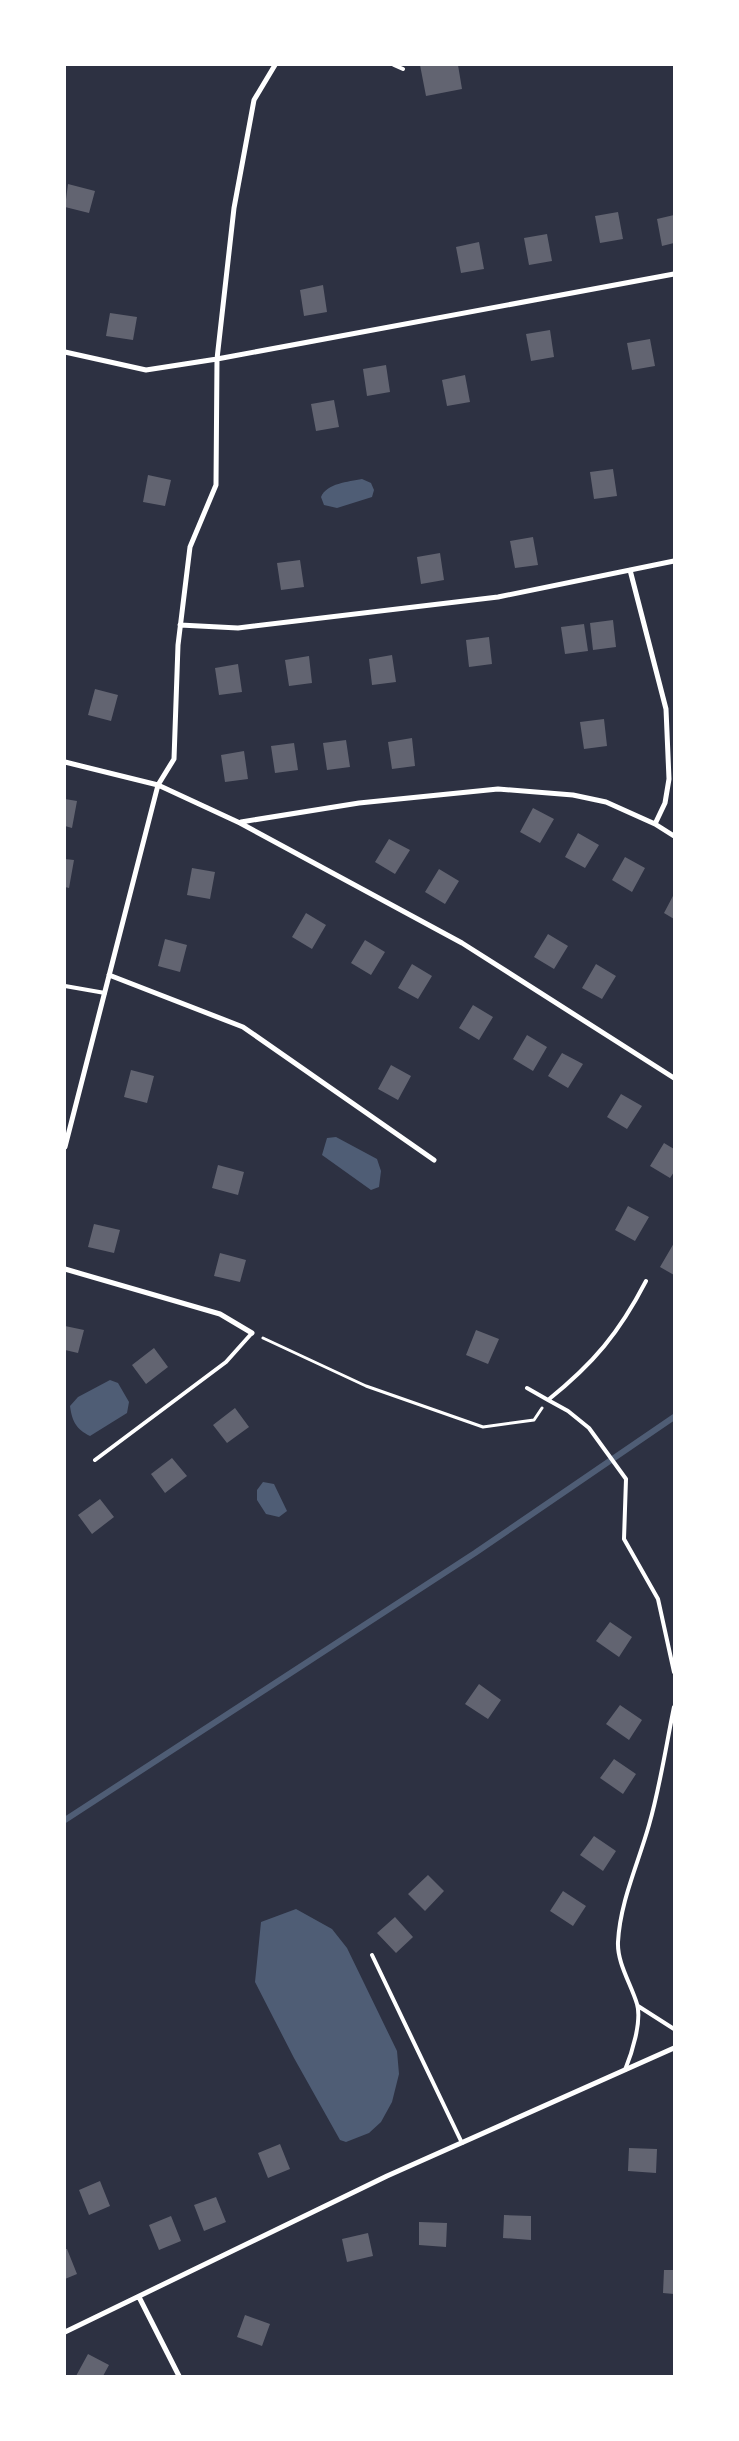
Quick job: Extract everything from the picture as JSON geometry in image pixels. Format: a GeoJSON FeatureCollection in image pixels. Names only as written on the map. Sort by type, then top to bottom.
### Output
{"type":"FeatureCollection","features":[{"type":"Feature","properties":{"kind":"street"},"geometry":{"type":"LineString","coordinates":[[65,1147],[158,785],[174,759],[180,625],[190,547],[216,485],[217,360],[234,208],[254,100],[275,65]]}},
{"type":"Feature","properties":{"kind":"street"},"geometry":{"type":"LineString","coordinates":[[65,352],[146,370],[217,360],[674,274]]}},
{"type":"Feature","properties":{"kind":"street"},"geometry":{"type":"LineString","coordinates":[[180,625],[238,628],[363,611],[498,597],[674,562]]}},
{"type":"Feature","properties":{"kind":"street"},"geometry":{"type":"LineString","coordinates":[[630,570],[666,708],[669,779],[666,803],[655,824]]}},
{"type":"Feature","properties":{"kind":"street"},"geometry":{"type":"LineString","coordinates":[[666,708],[674,708]]}},
{"type":"Feature","properties":{"kind":"street"},"geometry":{"type":"LineString","coordinates":[[65,762],[158,785],[240,822],[462,943],[674,1078]]}},
{"type":"Feature","properties":{"kind":"street"},"geometry":{"type":"LineString","coordinates":[[240,822],[359,803],[498,789],[573,795],[606,802],[655,824],[674,836]]}},
{"type":"Feature","properties":{"kind":"street"},"geometry":{"type":"LineString","coordinates":[[109,975],[243,1027],[434,1160]]}},
{"type":"Feature","properties":{"kind":"street"},"geometry":{"type":"LineString","coordinates":[[65,1270],[220,1314],[252,1332]]}},
{"type":"Feature","properties":{"kind":"street"},"geometry":{"type":"LineString","coordinates":[[65,2332],[387,2176],[674,2048]]}},
{"type":"Feature","properties":{"kind":"street"},"geometry":{"type":"LineString","coordinates":[[139,2297],[178,2376]]}},
{"type":"Feature","properties":{"kind":"lane"},"geometry":{"type":"LineString","coordinates":[[394,65],[403,69]]}},
{"type":"Feature","properties":{"kind":"lane"},"geometry":{"type":"LineString","coordinates":[[65,986],[105,993]]}},
{"type":"Feature","properties":{"kind":"lane"},"geometry":{"type":"LineString","coordinates":[[548,1400],[601,1352],[627,1318],[646,1281]]}},
{"type":"Feature","properties":{"kind":"lane"},"geometry":{"type":"LineString","coordinates":[[95,1460],[226,1362],[252,1332]]}},
{"type":"Feature","properties":{"kind":"lane"},"geometry":{"type":"LineString","coordinates":[[527,1388],[568,1411],[589,1428],[626,1480],[624,1539],[658,1599],[674,1672]]}},
{"type":"Feature","properties":{"kind":"lane"},"geometry":{"type":"LineString","coordinates":[[625,2070],[633,2049],[638,2006],[620,1957],[618,1945],[620,1928],[629,1888],[649,1825],[674,1706]]}},
{"type":"Feature","properties":{"kind":"lane"},"geometry":{"type":"LineString","coordinates":[[372,1955],[462,2143]]}},
{"type":"Feature","properties":{"kind":"lane"},"geometry":{"type":"LineString","coordinates":[[638,2006],[674,2029]]}},
{"type":"Feature","properties":{"kind":"path"},"geometry":{"type":"LineString","coordinates":[[252,1332],[366,1386],[483,1427],[534,1420],[548,1400]]}},
{"type":"Feature","properties":{"kind":"water"},"geometry":{"type":"Polygon","coordinates":[[[362,479],[371,483],[374,490],[372,497],[337,508],[324,505],[321,497],[328,489],[338,484],[362,479]]]}},
{"type":"Feature","properties":{"kind":"water"},"geometry":{"type":"Polygon","coordinates":[[[336,1137],[377,1159],[381,1171],[379,1187],[371,1190],[322,1155],[327,1138],[336,1137]]]}},
{"type":"Feature","properties":{"kind":"water"},"geometry":{"type":"Polygon","coordinates":[[[110,1380],[118,1383],[129,1402],[127,1413],[90,1436],[76,1424],[70,1406],[78,1397],[110,1380]]]}},
{"type":"Feature","properties":{"kind":"water"},"geometry":{"type":"Polygon","coordinates":[[[263,1482],[274,1484],[287,1511],[279,1517],[266,1514],[257,1500],[257,1490],[263,1482]]]}},
{"type":"Feature","properties":{"kind":"water"},"geometry":{"type":"Polygon","coordinates":[[[296,1909],[332,1929],[347,1948],[397,2051],[399,2074],[392,2102],[381,2122],[369,2133],[346,2142],[340,2140],[294,2058],[255,1982],[261,1922],[296,1909]]]}},
{"type":"Feature","properties":{"kind":"building"},"geometry":{"type":"Polygon","coordinates":[[[420,65],[458,65],[462,89],[426,96],[420,65]]]}},
{"type":"Feature","properties":{"kind":"building"},"geometry":{"type":"Polygon","coordinates":[[[68,184],[95,191],[89,213],[65,207],[68,184]]]}},
{"type":"Feature","properties":{"kind":"building"},"geometry":{"type":"Polygon","coordinates":[[[618,212],[623,239],[600,243],[595,216],[618,212]]]}},
{"type":"Feature","properties":{"kind":"building"},"geometry":{"type":"Polygon","coordinates":[[[674,215],[674,243],[662,246],[657,219],[674,215]]]}},
{"type":"Feature","properties":{"kind":"building"},"geometry":{"type":"Polygon","coordinates":[[[547,234],[552,261],[529,265],[524,238],[547,234]]]}},
{"type":"Feature","properties":{"kind":"building"},"geometry":{"type":"Polygon","coordinates":[[[479,242],[484,269],[461,273],[456,247],[479,242]]]}},
{"type":"Feature","properties":{"kind":"building"},"geometry":{"type":"Polygon","coordinates":[[[323,285],[327,312],[304,316],[300,290],[323,285]]]}},
{"type":"Feature","properties":{"kind":"building"},"geometry":{"type":"Polygon","coordinates":[[[110,313],[137,317],[133,340],[106,336],[110,313]]]}},
{"type":"Feature","properties":{"kind":"building"},"geometry":{"type":"Polygon","coordinates":[[[550,330],[554,357],[531,361],[526,334],[550,330]]]}},
{"type":"Feature","properties":{"kind":"building"},"geometry":{"type":"Polygon","coordinates":[[[650,339],[655,366],[632,370],[627,343],[650,339]]]}},
{"type":"Feature","properties":{"kind":"building"},"geometry":{"type":"Polygon","coordinates":[[[386,365],[390,392],[367,396],[363,369],[386,365]]]}},
{"type":"Feature","properties":{"kind":"building"},"geometry":{"type":"Polygon","coordinates":[[[465,375],[470,402],[447,406],[442,380],[465,375]]]}},
{"type":"Feature","properties":{"kind":"building"},"geometry":{"type":"Polygon","coordinates":[[[334,400],[339,427],[316,431],[311,404],[334,400]]]}},
{"type":"Feature","properties":{"kind":"building"},"geometry":{"type":"Polygon","coordinates":[[[613,469],[617,496],[594,499],[590,472],[613,469]]]}},
{"type":"Feature","properties":{"kind":"building"},"geometry":{"type":"Polygon","coordinates":[[[148,475],[171,480],[165,506],[143,502],[148,475]]]}},
{"type":"Feature","properties":{"kind":"building"},"geometry":{"type":"Polygon","coordinates":[[[533,537],[538,565],[515,568],[510,541],[533,537]]]}},
{"type":"Feature","properties":{"kind":"building"},"geometry":{"type":"Polygon","coordinates":[[[440,553],[444,580],[421,584],[417,557],[440,553]]]}},
{"type":"Feature","properties":{"kind":"building"},"geometry":{"type":"Polygon","coordinates":[[[300,560],[304,587],[281,590],[277,563],[300,560]]]}},
{"type":"Feature","properties":{"kind":"building"},"geometry":{"type":"Polygon","coordinates":[[[613,620],[616,647],[593,650],[590,623],[613,620]]]}},
{"type":"Feature","properties":{"kind":"building"},"geometry":{"type":"Polygon","coordinates":[[[584,624],[588,651],[565,654],[561,627],[584,624]]]}},
{"type":"Feature","properties":{"kind":"building"},"geometry":{"type":"Polygon","coordinates":[[[489,637],[492,664],[469,667],[466,640],[489,637]]]}},
{"type":"Feature","properties":{"kind":"building"},"geometry":{"type":"Polygon","coordinates":[[[392,655],[396,682],[372,685],[369,659],[392,655]]]}},
{"type":"Feature","properties":{"kind":"building"},"geometry":{"type":"Polygon","coordinates":[[[309,656],[312,683],[289,686],[285,660],[309,656]]]}},
{"type":"Feature","properties":{"kind":"building"},"geometry":{"type":"Polygon","coordinates":[[[238,664],[242,692],[219,695],[215,668],[238,664]]]}},
{"type":"Feature","properties":{"kind":"building"},"geometry":{"type":"Polygon","coordinates":[[[95,689],[118,695],[111,721],[88,715],[95,689]]]}},
{"type":"Feature","properties":{"kind":"building"},"geometry":{"type":"Polygon","coordinates":[[[604,719],[607,746],[584,749],[580,722],[604,719]]]}},
{"type":"Feature","properties":{"kind":"building"},"geometry":{"type":"Polygon","coordinates":[[[412,738],[415,766],[392,769],[388,742],[412,738]]]}},
{"type":"Feature","properties":{"kind":"building"},"geometry":{"type":"Polygon","coordinates":[[[346,740],[350,767],[327,770],[323,743],[346,740]]]}},
{"type":"Feature","properties":{"kind":"building"},"geometry":{"type":"Polygon","coordinates":[[[294,743],[298,770],[275,773],[271,746],[294,743]]]}},
{"type":"Feature","properties":{"kind":"building"},"geometry":{"type":"Polygon","coordinates":[[[244,751],[248,779],[225,782],[221,755],[244,751]]]}},
{"type":"Feature","properties":{"kind":"building"},"geometry":{"type":"Polygon","coordinates":[[[65,799],[77,801],[72,828],[65,826],[65,799]]]}},
{"type":"Feature","properties":{"kind":"building"},"geometry":{"type":"Polygon","coordinates":[[[533,808],[554,819],[540,843],[520,832],[533,808]]]}},
{"type":"Feature","properties":{"kind":"building"},"geometry":{"type":"Polygon","coordinates":[[[578,833],[599,845],[585,868],[565,857],[578,833]]]}},
{"type":"Feature","properties":{"kind":"building"},"geometry":{"type":"Polygon","coordinates":[[[389,839],[410,850],[395,874],[375,862],[389,839]]]}},
{"type":"Feature","properties":{"kind":"building"},"geometry":{"type":"Polygon","coordinates":[[[625,857],[645,868],[632,892],[612,880],[625,857]]]}},
{"type":"Feature","properties":{"kind":"building"},"geometry":{"type":"Polygon","coordinates":[[[65,859],[74,860],[69,888],[65,887],[65,859]]]}},
{"type":"Feature","properties":{"kind":"building"},"geometry":{"type":"Polygon","coordinates":[[[192,868],[215,872],[210,899],[187,895],[192,868]]]}},
{"type":"Feature","properties":{"kind":"building"},"geometry":{"type":"Polygon","coordinates":[[[439,869],[459,881],[445,904],[425,892],[439,869]]]}},
{"type":"Feature","properties":{"kind":"building"},"geometry":{"type":"Polygon","coordinates":[[[674,894],[674,919],[664,913],[674,894]]]}},
{"type":"Feature","properties":{"kind":"building"},"geometry":{"type":"Polygon","coordinates":[[[306,913],[326,925],[312,949],[292,937],[306,913]]]}},
{"type":"Feature","properties":{"kind":"building"},"geometry":{"type":"Polygon","coordinates":[[[548,934],[568,946],[554,969],[534,957],[548,934]]]}},
{"type":"Feature","properties":{"kind":"building"},"geometry":{"type":"Polygon","coordinates":[[[165,939],[187,945],[180,972],[158,966],[165,939]]]}},
{"type":"Feature","properties":{"kind":"building"},"geometry":{"type":"Polygon","coordinates":[[[365,940],[385,952],[371,975],[351,963],[365,940]]]}},
{"type":"Feature","properties":{"kind":"building"},"geometry":{"type":"Polygon","coordinates":[[[412,964],[432,976],[418,999],[398,988],[412,964]]]}},
{"type":"Feature","properties":{"kind":"building"},"geometry":{"type":"Polygon","coordinates":[[[596,964],[616,976],[602,999],[582,988],[596,964]]]}},
{"type":"Feature","properties":{"kind":"building"},"geometry":{"type":"Polygon","coordinates":[[[473,1005],[493,1017],[479,1040],[459,1028],[473,1005]]]}},
{"type":"Feature","properties":{"kind":"building"},"geometry":{"type":"Polygon","coordinates":[[[527,1035],[547,1047],[533,1071],[513,1059],[527,1035]]]}},
{"type":"Feature","properties":{"kind":"building"},"geometry":{"type":"Polygon","coordinates":[[[562,1053],[583,1064],[568,1088],[548,1076],[562,1053]]]}},
{"type":"Feature","properties":{"kind":"building"},"geometry":{"type":"Polygon","coordinates":[[[391,1065],[411,1076],[398,1100],[378,1089],[391,1065]]]}},
{"type":"Feature","properties":{"kind":"building"},"geometry":{"type":"Polygon","coordinates":[[[131,1070],[154,1076],[147,1103],[124,1097],[131,1070]]]}},
{"type":"Feature","properties":{"kind":"building"},"geometry":{"type":"Polygon","coordinates":[[[621,1094],[642,1106],[627,1129],[607,1117],[621,1094]]]}},
{"type":"Feature","properties":{"kind":"building"},"geometry":{"type":"Polygon","coordinates":[[[664,1143],[674,1149],[674,1172],[670,1178],[650,1166],[664,1143]]]}},
{"type":"Feature","properties":{"kind":"building"},"geometry":{"type":"Polygon","coordinates":[[[218,1165],[244,1172],[238,1195],[212,1188],[218,1165]]]}},
{"type":"Feature","properties":{"kind":"building"},"geometry":{"type":"Polygon","coordinates":[[[628,1206],[649,1217],[635,1241],[615,1230],[628,1206]]]}},
{"type":"Feature","properties":{"kind":"building"},"geometry":{"type":"Polygon","coordinates":[[[94,1224],[120,1230],[114,1253],[88,1247],[94,1224]]]}},
{"type":"Feature","properties":{"kind":"building"},"geometry":{"type":"Polygon","coordinates":[[[674,1243],[674,1275],[660,1267],[674,1243]]]}},
{"type":"Feature","properties":{"kind":"building"},"geometry":{"type":"Polygon","coordinates":[[[220,1253],[246,1260],[240,1282],[214,1276],[220,1253]]]}},
{"type":"Feature","properties":{"kind":"building"},"geometry":{"type":"Polygon","coordinates":[[[65,1326],[84,1330],[78,1353],[65,1350],[65,1326]]]}},
{"type":"Feature","properties":{"kind":"building"},"geometry":{"type":"Polygon","coordinates":[[[476,1330],[499,1339],[488,1364],[466,1355],[476,1330]]]}},
{"type":"Feature","properties":{"kind":"building"},"geometry":{"type":"Polygon","coordinates":[[[154,1348],[168,1367],[146,1384],[132,1365],[154,1348]]]}},
{"type":"Feature","properties":{"kind":"building"},"geometry":{"type":"Polygon","coordinates":[[[235,1408],[249,1427],[227,1443],[213,1425],[235,1408]]]}},
{"type":"Feature","properties":{"kind":"building"},"geometry":{"type":"Polygon","coordinates":[[[172,1458],[187,1476],[165,1493],[151,1474],[172,1458]]]}},
{"type":"Feature","properties":{"kind":"building"},"geometry":{"type":"Polygon","coordinates":[[[100,1499],[114,1517],[92,1534],[78,1515],[100,1499]]]}},
{"type":"Feature","properties":{"kind":"building"},"geometry":{"type":"Polygon","coordinates":[[[610,1622],[632,1637],[619,1657],[596,1641],[610,1622]]]}},
{"type":"Feature","properties":{"kind":"building"},"geometry":{"type":"Polygon","coordinates":[[[479,1684],[501,1700],[488,1719],[465,1704],[479,1684]]]}},
{"type":"Feature","properties":{"kind":"building"},"geometry":{"type":"Polygon","coordinates":[[[620,1705],[642,1720],[629,1740],[606,1724],[620,1705]]]}},
{"type":"Feature","properties":{"kind":"building"},"geometry":{"type":"Polygon","coordinates":[[[614,1759],[636,1774],[623,1794],[600,1778],[614,1759]]]}},
{"type":"Feature","properties":{"kind":"building"},"geometry":{"type":"Polygon","coordinates":[[[594,1836],[616,1851],[603,1871],[580,1855],[594,1836]]]}},
{"type":"Feature","properties":{"kind":"building"},"geometry":{"type":"Polygon","coordinates":[[[428,1875],[444,1891],[425,1911],[408,1894],[428,1875]]]}},
{"type":"Feature","properties":{"kind":"building"},"geometry":{"type":"Polygon","coordinates":[[[563,1891],[586,1906],[573,1926],[550,1911],[563,1891]]]}},
{"type":"Feature","properties":{"kind":"building"},"geometry":{"type":"Polygon","coordinates":[[[395,1917],[413,1937],[396,1953],[377,1933],[395,1917]]]}},
{"type":"Feature","properties":{"kind":"building"},"geometry":{"type":"Polygon","coordinates":[[[280,2144],[290,2169],[268,2178],[258,2153],[280,2144]]]}},
{"type":"Feature","properties":{"kind":"building"},"geometry":{"type":"Polygon","coordinates":[[[629,2148],[657,2149],[656,2173],[628,2171],[629,2148]]]}},
{"type":"Feature","properties":{"kind":"building"},"geometry":{"type":"Polygon","coordinates":[[[100,2181],[110,2206],[89,2215],[79,2190],[100,2181]]]}},
{"type":"Feature","properties":{"kind":"building"},"geometry":{"type":"Polygon","coordinates":[[[216,2197],[226,2222],[204,2231],[194,2205],[216,2197]]]}},
{"type":"Feature","properties":{"kind":"building"},"geometry":{"type":"Polygon","coordinates":[[[504,2215],[531,2216],[531,2240],[503,2238],[504,2215]]]}},
{"type":"Feature","properties":{"kind":"building"},"geometry":{"type":"Polygon","coordinates":[[[171,2216],[181,2241],[159,2250],[149,2225],[171,2216]]]}},
{"type":"Feature","properties":{"kind":"building"},"geometry":{"type":"Polygon","coordinates":[[[419,2222],[447,2223],[446,2247],[419,2245],[419,2222]]]}},
{"type":"Feature","properties":{"kind":"building"},"geometry":{"type":"Polygon","coordinates":[[[368,2233],[373,2256],[347,2262],[342,2239],[368,2233]]]}},
{"type":"Feature","properties":{"kind":"building"},"geometry":{"type":"Polygon","coordinates":[[[65,2249],[67,2249],[77,2274],[65,2279],[65,2249]]]}},
{"type":"Feature","properties":{"kind":"building"},"geometry":{"type":"Polygon","coordinates":[[[664,2270],[674,2270],[674,2294],[663,2293],[664,2270]]]}},
{"type":"Feature","properties":{"kind":"building"},"geometry":{"type":"Polygon","coordinates":[[[245,2315],[270,2324],[262,2346],[237,2337],[245,2315]]]}},
{"type":"Feature","properties":{"kind":"building"},"geometry":{"type":"Polygon","coordinates":[[[88,2354],[109,2365],[103,2376],[76,2376],[88,2354]]]}},
{"type":"Feature","properties":{"kind":"waterway"},"geometry":{"type":"LineString","coordinates":[[65,1820],[475,1553],[674,1417]]}}]}
